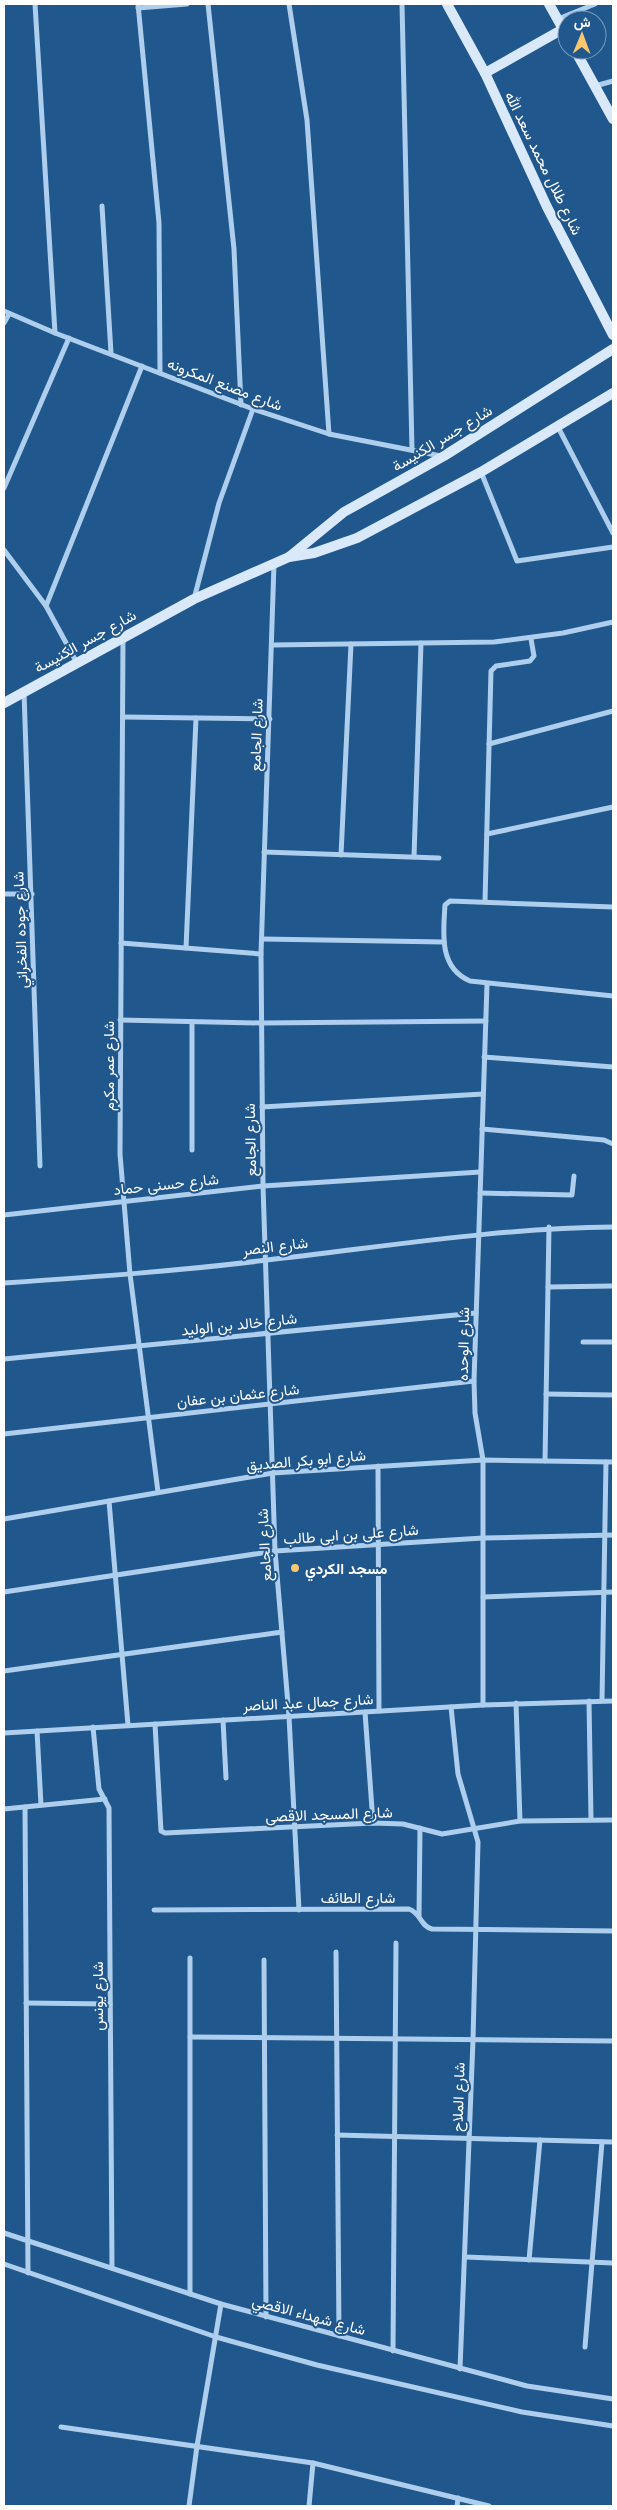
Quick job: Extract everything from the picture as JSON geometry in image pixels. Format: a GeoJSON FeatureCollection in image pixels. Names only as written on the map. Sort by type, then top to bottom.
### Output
{"type":"FeatureCollection","features":[{"type":"Feature","properties":{"kind":"main road","name":"شارع طلال محمد سعد الله"},"geometry":{"type":"LineString","coordinates":[[447,4],[485,72],[547,207],[613,335]]}},
{"type":"Feature","properties":{"kind":"main road"},"geometry":{"type":"LineString","coordinates":[[549,4],[557,17]]}},
{"type":"Feature","properties":{"kind":"main road"},"geometry":{"type":"LineString","coordinates":[[485,72],[557,37]]}},
{"type":"Feature","properties":{"kind":"main road"},"geometry":{"type":"LineString","coordinates":[[581,60],[613,119]]}},
{"type":"Feature","properties":{"kind":"main road","name":"شارع جسر الكنيسة"},"geometry":{"type":"LineString","coordinates":[[290,557],[344,512],[444,456],[613,349]]}},
{"type":"Feature","properties":{"kind":"main road","name":"شارع جسر الكنيسة"},"geometry":{"type":"LineString","coordinates":[[4,703],[194,599],[290,557],[314,553],[357,538],[481,472],[613,393]]}},
{"type":"Feature","properties":{"kind":"street"},"geometry":{"type":"LineString","coordinates":[[35,4],[55,333]]}},
{"type":"Feature","properties":{"kind":"street"},"geometry":{"type":"LineString","coordinates":[[160,372],[159,223],[138,6],[187,4]]}},
{"type":"Feature","properties":{"kind":"street"},"geometry":{"type":"LineString","coordinates":[[208,4],[234,249],[241,405]]}},
{"type":"Feature","properties":{"kind":"street"},"geometry":{"type":"LineString","coordinates":[[289,4],[307,120],[329,434]]}},
{"type":"Feature","properties":{"kind":"street"},"geometry":{"type":"LineString","coordinates":[[402,4],[412,450]]}},
{"type":"Feature","properties":{"kind":"street"},"geometry":{"type":"LineString","coordinates":[[580,10],[595,4]]}},
{"type":"Feature","properties":{"kind":"street"},"geometry":{"type":"LineString","coordinates":[[595,86],[613,80]]}},
{"type":"Feature","properties":{"kind":"street"},"geometry":{"type":"LineString","coordinates":[[102,206],[112,353]]}},
{"type":"Feature","properties":{"kind":"street"},"geometry":{"type":"LineString","coordinates":[[4,322],[6,312]]}},
{"type":"Feature","properties":{"kind":"street","name":"شارع مصنع المكرونه"},"geometry":{"type":"LineString","coordinates":[[6,312],[241,405],[329,434],[444,456]]}},
{"type":"Feature","properties":{"kind":"street"},"geometry":{"type":"LineString","coordinates":[[4,488],[69,338]]}},
{"type":"Feature","properties":{"kind":"street"},"geometry":{"type":"LineString","coordinates":[[46,606],[142,366]]}},
{"type":"Feature","properties":{"kind":"street"},"geometry":{"type":"LineString","coordinates":[[194,599],[219,503],[253,409]]}},
{"type":"Feature","properties":{"kind":"street"},"geometry":{"type":"LineString","coordinates":[[558,427],[613,533]]}},
{"type":"Feature","properties":{"kind":"street"},"geometry":{"type":"LineString","coordinates":[[481,472],[517,561],[613,546]]}},
{"type":"Feature","properties":{"kind":"street"},"geometry":{"type":"LineString","coordinates":[[4,550],[46,606],[76,663]]}},
{"type":"Feature","properties":{"kind":"street","name":"شارع الجامع"},"geometry":{"type":"LineString","coordinates":[[274,564],[261,954],[263,1186],[275,1551],[289,1716],[299,1910]]}},
{"type":"Feature","properties":{"kind":"street"},"geometry":{"type":"LineString","coordinates":[[272,646],[494,642],[531,639],[613,622]]}},
{"type":"Feature","properties":{"kind":"street","name":"شارع عمر مكرم"},"geometry":{"type":"LineString","coordinates":[[123,638],[120,1154],[122,1202],[130,1274],[158,1492]]}},
{"type":"Feature","properties":{"kind":"street"},"geometry":{"type":"LineString","coordinates":[[485,901],[491,671],[496,666],[530,661],[534,656],[531,639]]}},
{"type":"Feature","properties":{"kind":"street"},"geometry":{"type":"LineString","coordinates":[[414,857],[421,643]]}},
{"type":"Feature","properties":{"kind":"street"},"geometry":{"type":"LineString","coordinates":[[342,855],[351,644]]}},
{"type":"Feature","properties":{"kind":"street","name":"شارع جوده الفخراني"},"geometry":{"type":"LineString","coordinates":[[24,692],[40,1166]]}},
{"type":"Feature","properties":{"kind":"street"},"geometry":{"type":"LineString","coordinates":[[489,744],[613,711]]}},
{"type":"Feature","properties":{"kind":"street"},"geometry":{"type":"LineString","coordinates":[[122,718],[270,719]]}},
{"type":"Feature","properties":{"kind":"street"},"geometry":{"type":"LineString","coordinates":[[186,948],[196,718]]}},
{"type":"Feature","properties":{"kind":"street"},"geometry":{"type":"LineString","coordinates":[[487,834],[613,807]]}},
{"type":"Feature","properties":{"kind":"street"},"geometry":{"type":"LineString","coordinates":[[264,852],[439,858]]}},
{"type":"Feature","properties":{"kind":"street"},"geometry":{"type":"LineString","coordinates":[[4,894],[32,894]]}},
{"type":"Feature","properties":{"kind":"street"},"geometry":{"type":"LineString","coordinates":[[613,907],[448,901],[445,908],[444,942],[446,959],[456,973],[470,981],[613,996]]}},
{"type":"Feature","properties":{"kind":"street"},"geometry":{"type":"LineString","coordinates":[[262,938],[444,942]]}},
{"type":"Feature","properties":{"kind":"street"},"geometry":{"type":"LineString","coordinates":[[121,943],[261,954]]}},
{"type":"Feature","properties":{"kind":"street","name":"شارع الوحده"},"geometry":{"type":"LineString","coordinates":[[483,1705],[483,1460],[475,1413],[474,1382],[487,984]]}},
{"type":"Feature","properties":{"kind":"street"},"geometry":{"type":"LineString","coordinates":[[120,1020],[261,1023],[486,1022]]}},
{"type":"Feature","properties":{"kind":"street"},"geometry":{"type":"LineString","coordinates":[[192,1022],[192,1150]]}},
{"type":"Feature","properties":{"kind":"street"},"geometry":{"type":"LineString","coordinates":[[484,1057],[613,1067]]}},
{"type":"Feature","properties":{"kind":"street"},"geometry":{"type":"LineString","coordinates":[[262,1107],[483,1094]]}},
{"type":"Feature","properties":{"kind":"street"},"geometry":{"type":"LineString","coordinates":[[482,1129],[604,1140],[613,1144]]}},
{"type":"Feature","properties":{"kind":"street","name":"شارع حسنى حماد"},"geometry":{"type":"LineString","coordinates":[[4,1215],[263,1186],[480,1172]]}},
{"type":"Feature","properties":{"kind":"street"},"geometry":{"type":"LineString","coordinates":[[480,1193],[572,1195],[574,1176]]}},
{"type":"Feature","properties":{"kind":"street"},"geometry":{"type":"LineString","coordinates":[[545,1461],[549,1227]]}},
{"type":"Feature","properties":{"kind":"street","name":"شارع النصر"},"geometry":{"type":"LineString","coordinates":[[4,1283],[130,1274],[549,1227],[613,1227]]}},
{"type":"Feature","properties":{"kind":"street"},"geometry":{"type":"LineString","coordinates":[[548,1287],[613,1286]]}},
{"type":"Feature","properties":{"kind":"street","name":"شارع خالد بن الوليد"},"geometry":{"type":"LineString","coordinates":[[4,1360],[476,1313]]}},
{"type":"Feature","properties":{"kind":"street"},"geometry":{"type":"LineString","coordinates":[[583,1342],[613,1342]]}},
{"type":"Feature","properties":{"kind":"street","name":"شارع عثمان بن عفان"},"geometry":{"type":"LineString","coordinates":[[4,1434],[474,1382]]}},
{"type":"Feature","properties":{"kind":"street"},"geometry":{"type":"LineString","coordinates":[[546,1394],[613,1395]]}},
{"type":"Feature","properties":{"kind":"street","name":"شارع ابو بكر الصديق"},"geometry":{"type":"LineString","coordinates":[[4,1519],[273,1472],[483,1460],[613,1462]]}},
{"type":"Feature","properties":{"kind":"street"},"geometry":{"type":"LineString","coordinates":[[602,1701],[606,1462]]}},
{"type":"Feature","properties":{"kind":"street"},"geometry":{"type":"LineString","coordinates":[[378,1466],[379,1711]]}},
{"type":"Feature","properties":{"kind":"street"},"geometry":{"type":"LineString","coordinates":[[109,1501],[128,1725]]}},
{"type":"Feature","properties":{"kind":"street","name":"شارع على بن ابى طالب"},"geometry":{"type":"LineString","coordinates":[[4,1592],[275,1551],[483,1538],[613,1535]]}},
{"type":"Feature","properties":{"kind":"street"},"geometry":{"type":"LineString","coordinates":[[483,1596],[613,1592]]}},
{"type":"Feature","properties":{"kind":"street"},"geometry":{"type":"LineString","coordinates":[[4,1671],[282,1632]]}},
{"type":"Feature","properties":{"kind":"street","name":"شارع جمال عبد الناصر"},"geometry":{"type":"LineString","coordinates":[[4,1733],[516,1703],[613,1701]]}},
{"type":"Feature","properties":{"kind":"street"},"geometry":{"type":"LineString","coordinates":[[589,1702],[591,1819]]}},
{"type":"Feature","properties":{"kind":"street"},"geometry":{"type":"LineString","coordinates":[[516,1703],[520,1821]]}},
{"type":"Feature","properties":{"kind":"street","name":"شارع الملاح"},"geometry":{"type":"LineString","coordinates":[[451,1707],[458,1774],[464,1800],[475,1826],[478,1842],[477,1930],[460,2369]]}},
{"type":"Feature","properties":{"kind":"street"},"geometry":{"type":"LineString","coordinates":[[365,1712],[373,1823]]}},
{"type":"Feature","properties":{"kind":"street"},"geometry":{"type":"LineString","coordinates":[[223,1720],[226,1778]]}},
{"type":"Feature","properties":{"kind":"street","name":"شارع المسجد الاقصى"},"geometry":{"type":"LineString","coordinates":[[155,1724],[162,1832],[373,1823],[403,1824],[442,1834],[454,1833],[475,1826],[520,1821],[613,1820]]}},
{"type":"Feature","properties":{"kind":"street","name":"شارع يونس"},"geometry":{"type":"LineString","coordinates":[[93,1728],[98,1784],[109,1808],[112,2268]]}},
{"type":"Feature","properties":{"kind":"street"},"geometry":{"type":"LineString","coordinates":[[37,1731],[41,1805]]}},
{"type":"Feature","properties":{"kind":"street"},"geometry":{"type":"LineString","coordinates":[[4,1809],[105,1799]]}},
{"type":"Feature","properties":{"kind":"street"},"geometry":{"type":"LineString","coordinates":[[25,1807],[28,2273]]}},
{"type":"Feature","properties":{"kind":"street"},"geometry":{"type":"LineString","coordinates":[[419,1916],[420,1828]]}},
{"type":"Feature","properties":{"kind":"street","name":"شارع الطائف"},"geometry":{"type":"LineString","coordinates":[[154,1910],[409,1909],[419,1916],[425,1926],[432,1929],[613,1931]]}},
{"type":"Feature","properties":{"kind":"street"},"geometry":{"type":"LineString","coordinates":[[393,2351],[396,1943]]}},
{"type":"Feature","properties":{"kind":"street"},"geometry":{"type":"LineString","coordinates":[[336,1952],[338,2336]]}},
{"type":"Feature","properties":{"kind":"street"},"geometry":{"type":"LineString","coordinates":[[190,1958],[190,2294]]}},
{"type":"Feature","properties":{"kind":"street"},"geometry":{"type":"LineString","coordinates":[[264,1960],[266,2317]]}},
{"type":"Feature","properties":{"kind":"street"},"geometry":{"type":"LineString","coordinates":[[26,2003],[110,2004]]}},
{"type":"Feature","properties":{"kind":"street"},"geometry":{"type":"LineString","coordinates":[[190,2037],[613,2041]]}},
{"type":"Feature","properties":{"kind":"street"},"geometry":{"type":"LineString","coordinates":[[337,2135],[613,2142]]}},
{"type":"Feature","properties":{"kind":"street"},"geometry":{"type":"LineString","coordinates":[[529,2260],[540,2140]]}},
{"type":"Feature","properties":{"kind":"street"},"geometry":{"type":"LineString","coordinates":[[585,2347],[602,2142]]}},
{"type":"Feature","properties":{"kind":"street","name":"شارع شهداء الاقصي"},"geometry":{"type":"LineString","coordinates":[[4,2232],[190,2294],[266,2317],[527,2386],[613,2399]]}},
{"type":"Feature","properties":{"kind":"street"},"geometry":{"type":"LineString","coordinates":[[464,2257],[613,2263]]}},
{"type":"Feature","properties":{"kind":"street"},"geometry":{"type":"LineString","coordinates":[[4,2264],[216,2337],[420,2390],[522,2412],[613,2426]]}},
{"type":"Feature","properties":{"kind":"street"},"geometry":{"type":"LineString","coordinates":[[189,2506],[196,2446],[221,2304]]}},
{"type":"Feature","properties":{"kind":"street"},"geometry":{"type":"LineString","coordinates":[[62,2427],[312,2463],[489,2506]]}},
{"type":"Feature","properties":{"kind":"street"},"geometry":{"type":"LineString","coordinates":[[309,2506],[312,2463]]}},
{"type":"Feature","properties":{"kind":"street"},"geometry":{"type":"LineString","coordinates":[[457,2506],[458,2498]]}},
{"type":"Feature","properties":{"kind":"place","name":"مسجد الكردي"},"geometry":{"type":"Point","coordinates":[295,1568]}}]}
